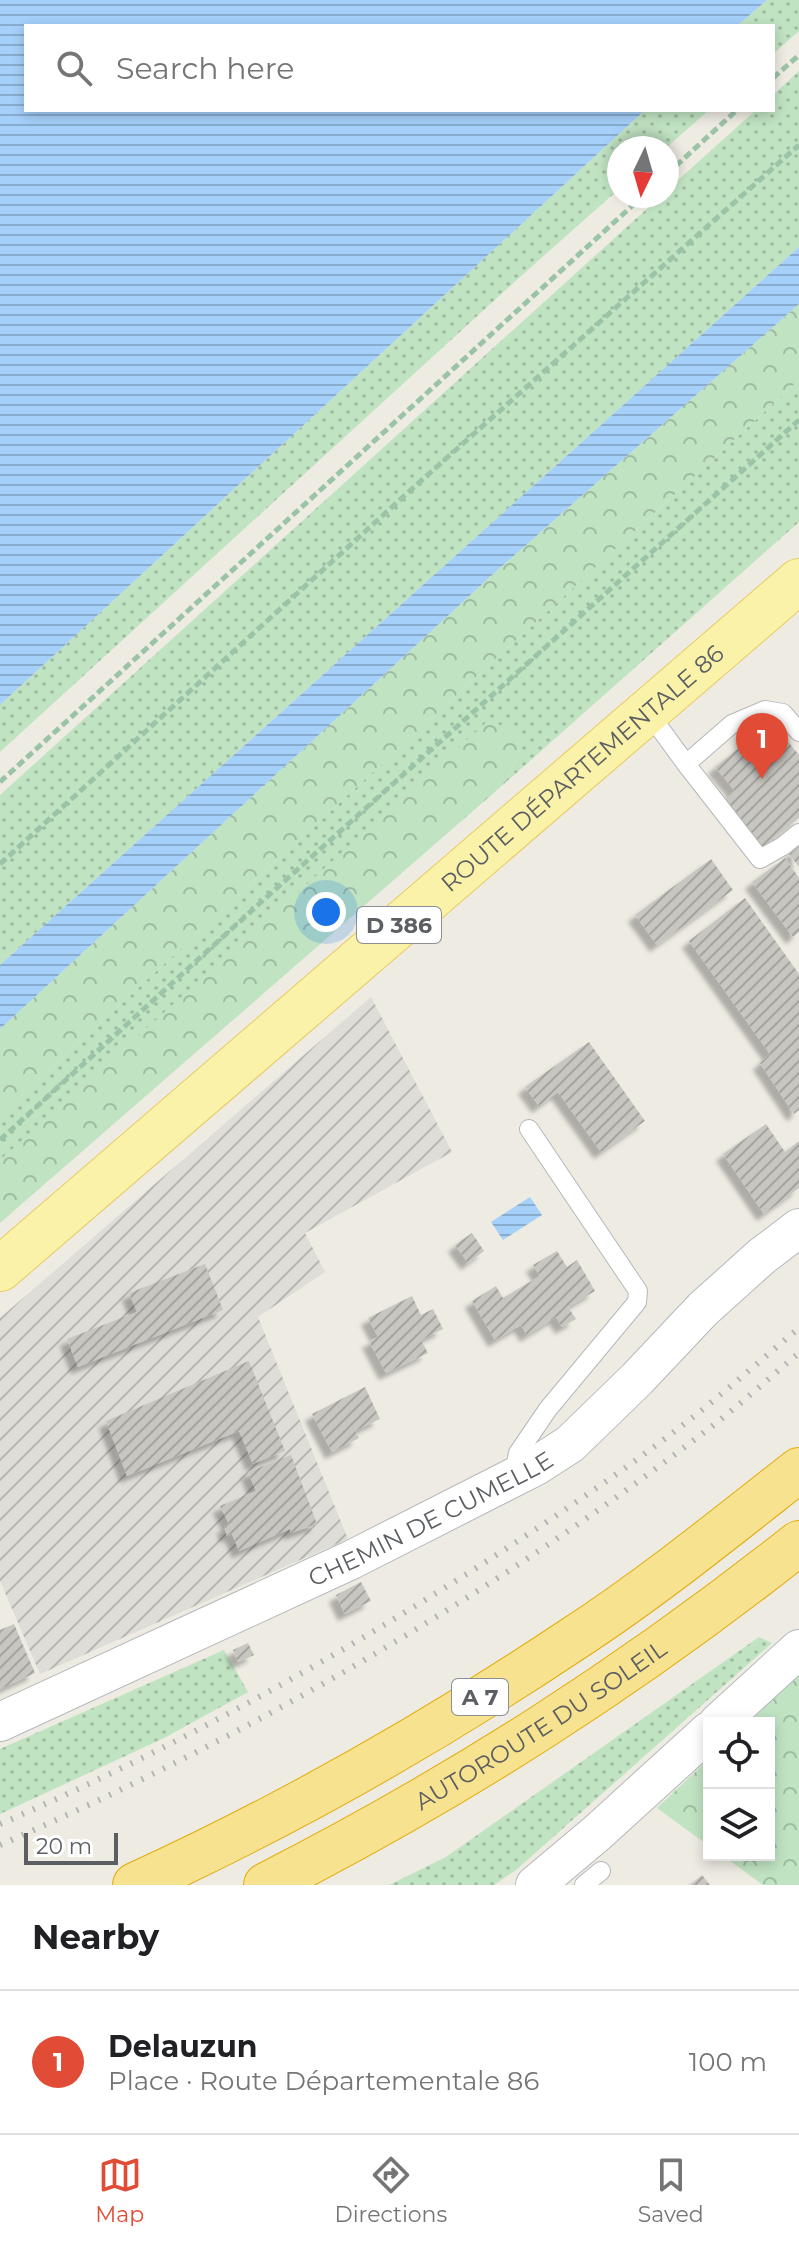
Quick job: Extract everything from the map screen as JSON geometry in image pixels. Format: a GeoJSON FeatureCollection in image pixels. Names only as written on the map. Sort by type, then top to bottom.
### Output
{"type":"FeatureCollection","features":[{"type":"Feature","properties":{"kind":"highway","name":"A 7"},"geometry":{"type":"LineString","coordinates":[[135,1885],[307,1800],[557,1649],[680,1564],[799,1470]]}},
{"type":"Feature","properties":{"kind":"highway","name":"AUTOROUTE DU SOLEIL"},"geometry":{"type":"LineString","coordinates":[[266,1885],[451,1785],[599,1692],[718,1607],[799,1543]]}},
{"type":"Feature","properties":{"kind":"main road","name":"ROUTE DÉPARTEMENTALE 86"},"geometry":{"type":"LineString","coordinates":[[0,1269],[799,581]]}},
{"type":"Feature","properties":{"kind":"street","name":"CHEMIN DE CUMELLE"},"geometry":{"type":"LineString","coordinates":[[0,1722],[351,1560],[513,1479],[570,1444],[703,1309],[762,1256],[799,1228]]}},
{"type":"Feature","properties":{"kind":"street"},"geometry":{"type":"LineString","coordinates":[[725,1717],[799,1649]]}},
{"type":"Feature","properties":{"kind":"street"},"geometry":{"type":"LineString","coordinates":[[535,1885],[703,1736]]}},
{"type":"Feature","properties":{"kind":"lane"},"geometry":{"type":"LineString","coordinates":[[686,764],[732,724],[765,710],[783,713],[799,732]]}},
{"type":"Feature","properties":{"kind":"lane"},"geometry":{"type":"LineString","coordinates":[[648,712],[760,859],[799,833]]}},
{"type":"Feature","properties":{"kind":"lane"},"geometry":{"type":"LineString","coordinates":[[513,1479],[518,1453],[548,1409],[637,1302],[638,1291],[529,1129]]}},
{"type":"Feature","properties":{"kind":"lane"},"geometry":{"type":"LineString","coordinates":[[584,1885],[601,1871]]}},
{"type":"Feature","properties":{"kind":"path"},"geometry":{"type":"LineString","coordinates":[[775,76],[799,55]]}},
{"type":"Feature","properties":{"kind":"path"},"geometry":{"type":"LineString","coordinates":[[679,163],[735,112]]}},
{"type":"Feature","properties":{"kind":"path"},"geometry":{"type":"LineString","coordinates":[[0,864],[403,498],[799,145]]}},
{"type":"Feature","properties":{"kind":"path"},"geometry":{"type":"LineString","coordinates":[[0,782],[630,208]]}},
{"type":"Feature","properties":{"kind":"path"},"geometry":{"type":"LineString","coordinates":[[0,1140],[799,420]]}},
{"type":"Feature","properties":{"kind":"shaded area"},"geometry":{"type":"Polygon","coordinates":[[[371,997],[452,1152],[305,1233],[325,1272],[258,1317],[348,1539],[40,1674],[0,1581],[0,1318],[371,997]]]}},
{"type":"Feature","properties":{"kind":"green space"},"geometry":{"type":"Polygon","coordinates":[[[767,0],[799,0],[799,31],[775,52],[775,24],[739,24],[767,0]]]}},
{"type":"Feature","properties":{"kind":"green space"},"geometry":{"type":"Polygon","coordinates":[[[799,71],[799,247],[0,965],[0,795],[648,208],[679,208],[679,179],[754,112],[775,112],[775,93],[799,71]]]}},
{"type":"Feature","properties":{"kind":"green space"},"geometry":{"type":"Polygon","coordinates":[[[643,112],[707,112],[679,137],[617,136],[643,112]]]}},
{"type":"Feature","properties":{"kind":"green space"},"geometry":{"type":"Polygon","coordinates":[[[607,145],[607,200],[0,752],[0,705],[607,145]]]}},
{"type":"Feature","properties":{"kind":"green space"},"geometry":{"type":"Polygon","coordinates":[[[799,304],[799,380],[0,1115],[0,1029],[492,575],[799,304]]]}},
{"type":"Feature","properties":{"kind":"green space"},"geometry":{"type":"Polygon","coordinates":[[[799,380],[799,522],[505,783],[525,740],[0,1160],[0,1115],[799,380]]]}},
{"type":"Feature","properties":{"kind":"green space"},"geometry":{"type":"Polygon","coordinates":[[[490,719],[525,740],[505,783],[0,1223],[0,1160],[490,719]]]}},
{"type":"Feature","properties":{"kind":"green space"},"geometry":{"type":"Polygon","coordinates":[[[759,1637],[772,1643],[516,1870],[494,1885],[389,1885],[446,1857],[759,1637]]]}},
{"type":"Feature","properties":{"kind":"green space"},"geometry":{"type":"Polygon","coordinates":[[[224,1650],[248,1692],[164,1738],[0,1814],[0,1749],[224,1650]]]}},
{"type":"Feature","properties":{"kind":"green space"},"geometry":{"type":"Polygon","coordinates":[[[799,1675],[799,1885],[763,1885],[730,1861],[775,1861],[775,1717],[754,1717],[799,1675]]]}},
{"type":"Feature","properties":{"kind":"green space"},"geometry":{"type":"Polygon","coordinates":[[[703,1765],[703,1842],[657,1808],[703,1765]]]}},
{"type":"Feature","properties":{"kind":"water"},"geometry":{"type":"Polygon","coordinates":[[[0,0],[767,0],[739,24],[24,24],[24,112],[643,112],[617,136],[607,136],[607,145],[0,705],[0,0]]]}},
{"type":"Feature","properties":{"kind":"water"},"geometry":{"type":"Polygon","coordinates":[[[799,247],[799,304],[492,575],[0,1029],[0,965],[799,247]]]}},
{"type":"Feature","properties":{"kind":"water"},"geometry":{"type":"Polygon","coordinates":[[[530,1197],[542,1215],[503,1240],[491,1222],[530,1197]]]}},
{"type":"Feature","properties":{"kind":"building"},"geometry":{"type":"Polygon","coordinates":[[[772,722],[799,755],[799,818],[762,848],[724,801],[735,791],[715,767],[772,722]]]}},
{"type":"Feature","properties":{"kind":"building"},"geometry":{"type":"Polygon","coordinates":[[[799,846],[799,867],[789,854],[799,846]]]}},
{"type":"Feature","properties":{"kind":"building"},"geometry":{"type":"Polygon","coordinates":[[[785,858],[799,878],[799,932],[793,937],[752,882],[785,858]]]}},
{"type":"Feature","properties":{"kind":"building"},"geometry":{"type":"Polygon","coordinates":[[[711,859],[733,890],[657,945],[635,915],[711,859]]]}},
{"type":"Feature","properties":{"kind":"building"},"geometry":{"type":"Polygon","coordinates":[[[745,898],[799,974],[799,1110],[794,1114],[760,1063],[770,1054],[689,941],[745,898]]]}},
{"type":"Feature","properties":{"kind":"building"},"geometry":{"type":"Polygon","coordinates":[[[589,1042],[645,1121],[601,1152],[558,1092],[539,1106],[525,1087],[589,1042]]]}},
{"type":"Feature","properties":{"kind":"building"},"geometry":{"type":"Polygon","coordinates":[[[766,1124],[785,1152],[799,1141],[799,1188],[764,1214],[723,1154],[766,1124]]]}},
{"type":"Feature","properties":{"kind":"building"},"geometry":{"type":"Polygon","coordinates":[[[472,1233],[484,1251],[468,1263],[455,1245],[472,1233]]]}},
{"type":"Feature","properties":{"kind":"building"},"geometry":{"type":"Polygon","coordinates":[[[557,1251],[567,1267],[577,1260],[595,1291],[568,1307],[576,1319],[562,1327],[556,1317],[527,1335],[521,1325],[495,1340],[472,1301],[496,1286],[503,1298],[540,1276],[533,1265],[557,1251]]]}},
{"type":"Feature","properties":{"kind":"building"},"geometry":{"type":"Polygon","coordinates":[[[205,1264],[223,1310],[78,1367],[67,1339],[137,1312],[129,1293],[205,1264]]]}},
{"type":"Feature","properties":{"kind":"building"},"geometry":{"type":"Polygon","coordinates":[[[412,1296],[421,1315],[433,1309],[443,1329],[421,1340],[428,1353],[386,1373],[369,1341],[378,1337],[368,1318],[412,1296]]]}},
{"type":"Feature","properties":{"kind":"building"},"geometry":{"type":"Polygon","coordinates":[[[249,1361],[285,1451],[253,1464],[239,1431],[127,1476],[106,1421],[249,1361]]]}},
{"type":"Feature","properties":{"kind":"building"},"geometry":{"type":"Polygon","coordinates":[[[365,1387],[380,1419],[355,1431],[359,1438],[332,1452],[312,1414],[365,1387]]]}},
{"type":"Feature","properties":{"kind":"building"},"geometry":{"type":"Polygon","coordinates":[[[291,1455],[317,1524],[291,1533],[290,1529],[239,1551],[232,1534],[227,1536],[224,1527],[229,1524],[220,1506],[256,1491],[248,1472],[291,1455]]]}},
{"type":"Feature","properties":{"kind":"building"},"geometry":{"type":"Polygon","coordinates":[[[361,1582],[371,1601],[345,1614],[336,1595],[361,1582]]]}},
{"type":"Feature","properties":{"kind":"building"},"geometry":{"type":"Polygon","coordinates":[[[14,1624],[35,1673],[0,1689],[0,1630],[14,1624]]]}},
{"type":"Feature","properties":{"kind":"building"},"geometry":{"type":"Polygon","coordinates":[[[248,1643],[254,1655],[238,1662],[233,1650],[248,1643]]]}},
{"type":"Feature","properties":{"kind":"building"},"geometry":{"type":"Polygon","coordinates":[[[702,1875],[710,1885],[690,1885],[702,1875]]]}},
{"type":"Feature","properties":{"kind":"railway"},"geometry":{"type":"LineString","coordinates":[[0,1824],[187,1735],[307,1670],[426,1600],[540,1527],[649,1450],[702,1410],[799,1328]]}},
{"type":"Feature","properties":{"kind":"railway"},"geometry":{"type":"LineString","coordinates":[[0,1845],[187,1757],[278,1709],[457,1604],[628,1489],[722,1418],[799,1353]]}},
{"type":"Feature","properties":{"kind":"place","name":"Delauzun"},"geometry":{"type":"Point","coordinates":[762,779]}}]}
